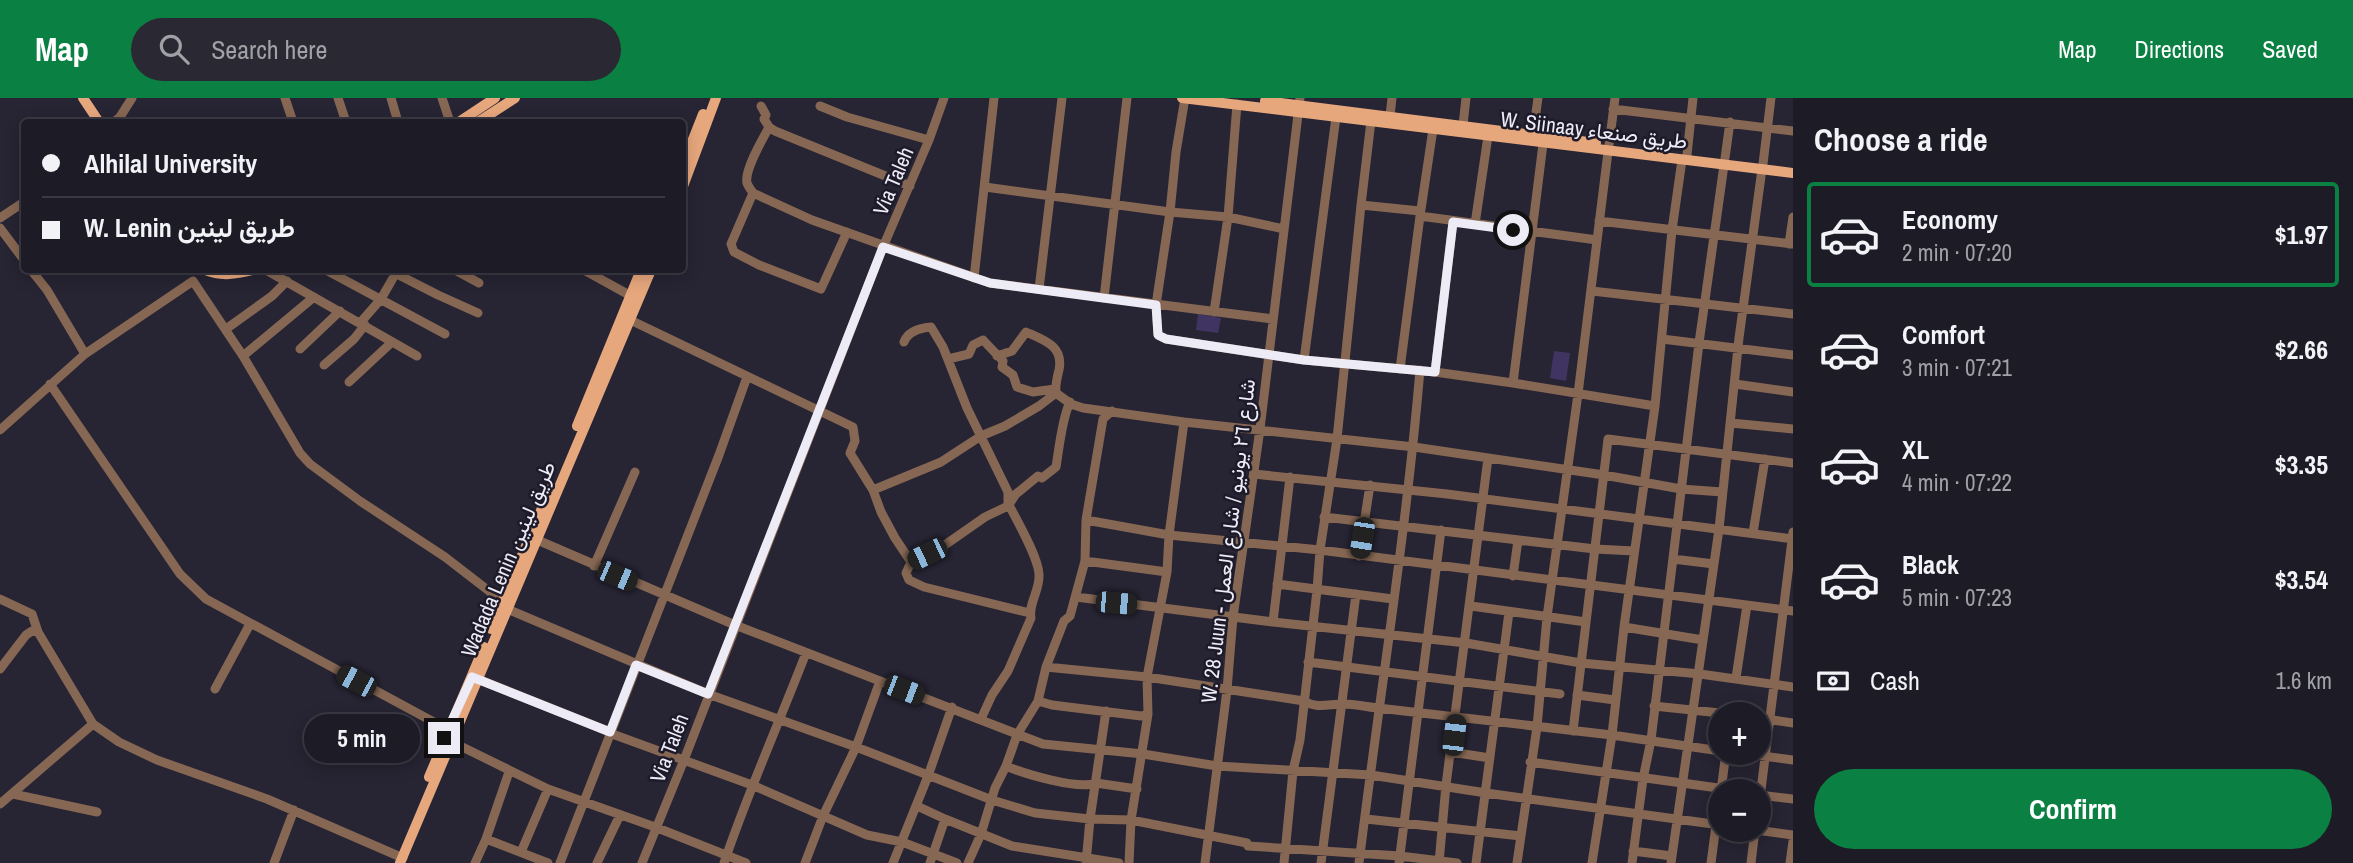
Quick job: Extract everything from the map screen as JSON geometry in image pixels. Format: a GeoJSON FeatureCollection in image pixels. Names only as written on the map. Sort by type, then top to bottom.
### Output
{"type":"FeatureCollection","features":[{"type":"Feature","properties":{"kind":"main road"},"geometry":{"type":"LineString","coordinates":[[83,98],[97,119]]}},
{"type":"Feature","properties":{"kind":"main road"},"geometry":{"type":"LineString","coordinates":[[90,98],[104,119]]}},
{"type":"Feature","properties":{"kind":"main road"},"geometry":{"type":"LineString","coordinates":[[464,119],[495,98]]}},
{"type":"Feature","properties":{"kind":"main road"},"geometry":{"type":"LineString","coordinates":[[483,119],[515,98]]}},
{"type":"Feature","properties":{"kind":"main road"},"geometry":{"type":"LineString","coordinates":[[686,175],[709,98]]}},
{"type":"Feature","properties":{"kind":"main road"},"geometry":{"type":"LineString","coordinates":[[686,161],[716,98]]}},
{"type":"Feature","properties":{"kind":"main road","name":"W. Siinaay طريق صنعاء"},"geometry":{"type":"LineString","coordinates":[[1184,98],[1300,105],[1336,117],[1543,144],[1609,148],[1763,166],[1793,173]]}},
{"type":"Feature","properties":{"kind":"main road"},"geometry":{"type":"LineString","coordinates":[[1300,105],[1533,134],[1609,148]]}},
{"type":"Feature","properties":{"kind":"main road"},"geometry":{"type":"LineString","coordinates":[[1763,166],[1793,167]]}},
{"type":"Feature","properties":{"kind":"main road"},"geometry":{"type":"LineString","coordinates":[[215,273],[240,273]]}},
{"type":"Feature","properties":{"kind":"main road"},"geometry":{"type":"LineString","coordinates":[[503,607],[627,318],[631,296],[640,273]]}},
{"type":"Feature","properties":{"kind":"main road","name":"Wadada Lenin طريق لينين"},"geometry":{"type":"LineString","coordinates":[[398,860],[503,607],[536,540],[627,318],[650,273]]}},
{"type":"Feature","properties":{"kind":"street"},"geometry":{"type":"LineString","coordinates":[[118,119],[132,98]]}},
{"type":"Feature","properties":{"kind":"street"},"geometry":{"type":"LineString","coordinates":[[285,98],[292,119]]}},
{"type":"Feature","properties":{"kind":"street"},"geometry":{"type":"LineString","coordinates":[[338,98],[345,119]]}},
{"type":"Feature","properties":{"kind":"street"},"geometry":{"type":"LineString","coordinates":[[391,98],[397,119]]}},
{"type":"Feature","properties":{"kind":"street"},"geometry":{"type":"LineString","coordinates":[[442,98],[449,119]]}},
{"type":"Feature","properties":{"kind":"street","name":"Via Taleh"},"geometry":{"type":"LineString","coordinates":[[642,863],[944,98]]}},
{"type":"Feature","properties":{"kind":"street"},"geometry":{"type":"LineString","coordinates":[[974,278],[976,240],[985,187],[994,98]]}},
{"type":"Feature","properties":{"kind":"street"},"geometry":{"type":"LineString","coordinates":[[1039,289],[1062,98]]}},
{"type":"Feature","properties":{"kind":"street"},"geometry":{"type":"LineString","coordinates":[[1104,298],[1127,98]]}},
{"type":"Feature","properties":{"kind":"street"},"geometry":{"type":"LineString","coordinates":[[1184,98],[1156,305],[1158,335],[1269,356],[1420,370],[1655,406]]}},
{"type":"Feature","properties":{"kind":"street"},"geometry":{"type":"LineString","coordinates":[[1390,116],[1392,98]]}},
{"type":"Feature","properties":{"kind":"street"},"geometry":{"type":"LineString","coordinates":[[1463,125],[1466,98]]}},
{"type":"Feature","properties":{"kind":"street"},"geometry":{"type":"LineString","coordinates":[[1533,134],[1538,98]]}},
{"type":"Feature","properties":{"kind":"street"},"geometry":{"type":"LineString","coordinates":[[1517,863],[1537,727],[1547,617],[1592,291],[1615,98]]}},
{"type":"Feature","properties":{"kind":"street"},"geometry":{"type":"LineString","coordinates":[[1592,863],[1602,808],[1655,406],[1672,230],[1693,98]]}},
{"type":"Feature","properties":{"kind":"street"},"geometry":{"type":"LineString","coordinates":[[1633,851],[1672,859],[1719,529],[1751,239],[1771,98]]}},
{"type":"Feature","properties":{"kind":"street"},"geometry":{"type":"LineString","coordinates":[[1214,312],[1228,217],[1240,101]]}},
{"type":"Feature","properties":{"kind":"street","name":"W. 28 Juun - شارع ٢٦ يونيو / شارع العمل"},"geometry":{"type":"LineString","coordinates":[[1205,863],[1227,690],[1233,617],[1260,429],[1300,105]]}},
{"type":"Feature","properties":{"kind":"street"},"geometry":{"type":"LineString","coordinates":[[761,106],[766,115],[764,120],[769,127],[910,186]]}},
{"type":"Feature","properties":{"kind":"street"},"geometry":{"type":"LineString","coordinates":[[820,106],[847,117],[929,140]]}},
{"type":"Feature","properties":{"kind":"street"},"geometry":{"type":"LineString","coordinates":[[1613,109],[1793,131]]}},
{"type":"Feature","properties":{"kind":"street"},"geometry":{"type":"LineString","coordinates":[[1304,360],[1336,117]]}},
{"type":"Feature","properties":{"kind":"street"},"geometry":{"type":"LineString","coordinates":[[1284,863],[1324,517],[1337,439],[1371,121]]}},
{"type":"Feature","properties":{"kind":"street"},"geometry":{"type":"LineString","coordinates":[[1632,863],[1651,740],[1699,343],[1730,122]]}},
{"type":"Feature","properties":{"kind":"street"},"geometry":{"type":"LineString","coordinates":[[769,127],[755,153],[746,180],[753,193],[812,220],[974,278],[1104,298],[1273,319]]}},
{"type":"Feature","properties":{"kind":"street"},"geometry":{"type":"LineString","coordinates":[[1400,369],[1433,129]]}},
{"type":"Feature","properties":{"kind":"street"},"geometry":{"type":"LineString","coordinates":[[1475,225],[1489,136]]}},
{"type":"Feature","properties":{"kind":"street"},"geometry":{"type":"LineString","coordinates":[[1513,383],[1543,144]]}},
{"type":"Feature","properties":{"kind":"street"},"geometry":{"type":"LineString","coordinates":[[985,187],[1170,212],[1228,217],[1284,229]]}},
{"type":"Feature","properties":{"kind":"street"},"geometry":{"type":"LineString","coordinates":[[753,193],[731,244],[734,252],[760,265],[821,289],[847,232]]}},
{"type":"Feature","properties":{"kind":"street"},"geometry":{"type":"LineString","coordinates":[[0,218],[21,204]]}},
{"type":"Feature","properties":{"kind":"street"},"geometry":{"type":"LineString","coordinates":[[1360,205],[1420,213],[1453,222],[1597,240]]}},
{"type":"Feature","properties":{"kind":"street"},"geometry":{"type":"LineString","coordinates":[[1599,222],[1791,244],[1793,217]]}},
{"type":"Feature","properties":{"kind":"street"},"geometry":{"type":"LineString","coordinates":[[1435,372],[1453,222]]}},
{"type":"Feature","properties":{"kind":"street"},"geometry":{"type":"LineString","coordinates":[[0,228],[21,256]]}},
{"type":"Feature","properties":{"kind":"street"},"geometry":{"type":"LineString","coordinates":[[33,273],[47,290],[85,354]]}},
{"type":"Feature","properties":{"kind":"street"},"geometry":{"type":"LineString","coordinates":[[272,273],[417,356]]}},
{"type":"Feature","properties":{"kind":"street"},"geometry":{"type":"LineString","coordinates":[[332,273],[444,334]]}},
{"type":"Feature","properties":{"kind":"street"},"geometry":{"type":"LineString","coordinates":[[324,365],[354,339],[381,299],[394,273]]}},
{"type":"Feature","properties":{"kind":"street"},"geometry":{"type":"LineString","coordinates":[[399,273],[478,313]]}},
{"type":"Feature","properties":{"kind":"street"},"geometry":{"type":"LineString","coordinates":[[461,273],[479,283]]}},
{"type":"Feature","properties":{"kind":"street"},"geometry":{"type":"LineString","coordinates":[[589,273],[631,296]]}},
{"type":"Feature","properties":{"kind":"street"},"geometry":{"type":"LineString","coordinates":[[0,430],[85,354],[193,281],[243,356],[300,453],[310,464],[445,557],[489,591],[503,607],[708,694],[992,800],[1035,813],[1131,820],[1247,843],[1248,846],[1322,852],[1359,859],[1457,863]]}},
{"type":"Feature","properties":{"kind":"street"},"geometry":{"type":"LineString","coordinates":[[226,329],[272,296],[287,281]]}},
{"type":"Feature","properties":{"kind":"street"},"geometry":{"type":"LineString","coordinates":[[1592,291],[1793,314]]}},
{"type":"Feature","properties":{"kind":"street"},"geometry":{"type":"LineString","coordinates":[[243,356],[314,297]]}},
{"type":"Feature","properties":{"kind":"street"},"geometry":{"type":"LineString","coordinates":[[300,349],[340,311]]}},
{"type":"Feature","properties":{"kind":"street"},"geometry":{"type":"LineString","coordinates":[[627,318],[853,427],[855,441],[850,453],[873,490],[890,529],[911,562]]}},
{"type":"Feature","properties":{"kind":"street"},"geometry":{"type":"LineString","coordinates":[[904,342],[907,335],[915,330],[931,327],[1007,492],[1008,503],[1039,572],[1031,618],[1008,671],[992,695],[981,719]]}},
{"type":"Feature","properties":{"kind":"street"},"geometry":{"type":"LineString","coordinates":[[873,490],[941,462],[981,436],[1050,399],[1055,391],[1060,366],[1059,353],[1054,346],[1026,332],[1012,351],[997,356]]}},
{"type":"Feature","properties":{"kind":"street"},"geometry":{"type":"LineString","coordinates":[[1662,339],[1793,355]]}},
{"type":"Feature","properties":{"kind":"street"},"geometry":{"type":"LineString","coordinates":[[948,359],[969,354],[973,345],[980,340],[986,342],[1003,361],[1002,367],[1013,376],[1017,387],[1033,392],[1055,391],[1083,408],[1414,447],[1568,469],[1644,484],[1722,492]]}},
{"type":"Feature","properties":{"kind":"street"},"geometry":{"type":"LineString","coordinates":[[349,382],[393,342]]}},
{"type":"Feature","properties":{"kind":"street"},"geometry":{"type":"LineString","coordinates":[[1359,859],[1409,490],[1420,370]]}},
{"type":"Feature","properties":{"kind":"street"},"geometry":{"type":"LineString","coordinates":[[560,863],[747,377]]}},
{"type":"Feature","properties":{"kind":"street"},"geometry":{"type":"LineString","coordinates":[[50,384],[180,574],[206,599],[509,772],[584,803],[655,827],[726,859],[746,863]]}},
{"type":"Feature","properties":{"kind":"street"},"geometry":{"type":"LineString","coordinates":[[1735,384],[1793,392]]}},
{"type":"Feature","properties":{"kind":"street"},"geometry":{"type":"LineString","coordinates":[[1030,613],[924,587],[909,580],[906,573],[911,562],[942,547],[985,517],[1008,506],[1008,503],[1038,476],[1042,478],[1056,467],[1064,413],[1070,402]]}},
{"type":"Feature","properties":{"kind":"street"},"geometry":{"type":"LineString","coordinates":[[968,863],[1017,735],[1038,701],[1046,667],[1063,621],[1070,616],[1085,561],[1086,520],[1103,419],[1112,411]]}},
{"type":"Feature","properties":{"kind":"street"},"geometry":{"type":"LineString","coordinates":[[1129,863],[1131,820],[1148,714],[1147,677],[1167,572],[1184,422]]}},
{"type":"Feature","properties":{"kind":"street"},"geometry":{"type":"LineString","coordinates":[[1731,423],[1793,429]]}},
{"type":"Feature","properties":{"kind":"street"},"geometry":{"type":"LineString","coordinates":[[1573,731],[1608,439],[1793,463]]}},
{"type":"Feature","properties":{"kind":"street"},"geometry":{"type":"LineString","coordinates":[[1439,862],[1446,785],[1471,607],[1488,458]]}},
{"type":"Feature","properties":{"kind":"street"},"geometry":{"type":"LineString","coordinates":[[1753,533],[1765,459]]}},
{"type":"Feature","properties":{"kind":"street"},"geometry":{"type":"LineString","coordinates":[[594,566],[635,472]]}},
{"type":"Feature","properties":{"kind":"street"},"geometry":{"type":"LineString","coordinates":[[1254,474],[1484,498],[1677,525],[1793,537],[1788,610],[1771,712]]}},
{"type":"Feature","properties":{"kind":"street"},"geometry":{"type":"LineString","coordinates":[[1273,622],[1290,477]]}},
{"type":"Feature","properties":{"kind":"street"},"geometry":{"type":"LineString","coordinates":[[1359,555],[1370,485]]}},
{"type":"Feature","properties":{"kind":"street"},"geometry":{"type":"LineString","coordinates":[[1324,517],[1595,549],[1634,551]]}},
{"type":"Feature","properties":{"kind":"street"},"geometry":{"type":"LineString","coordinates":[[1086,520],[1169,536],[1320,550],[1788,610]]}},
{"type":"Feature","properties":{"kind":"street"},"geometry":{"type":"LineString","coordinates":[[1399,860],[1441,530]]}},
{"type":"Feature","properties":{"kind":"street"},"geometry":{"type":"LineString","coordinates":[[536,540],[735,625],[1043,744],[1143,754],[1217,766],[1371,775],[1708,823]]}},
{"type":"Feature","properties":{"kind":"street"},"geometry":{"type":"LineString","coordinates":[[1513,576],[1518,540]]}},
{"type":"Feature","properties":{"kind":"street"},"geometry":{"type":"LineString","coordinates":[[1673,559],[1714,564]]}},
{"type":"Feature","properties":{"kind":"street"},"geometry":{"type":"LineString","coordinates":[[1085,561],[1167,572]]}},
{"type":"Feature","properties":{"kind":"street"},"geometry":{"type":"LineString","coordinates":[[1277,584],[1393,599]]}},
{"type":"Feature","properties":{"kind":"street"},"geometry":{"type":"LineString","coordinates":[[1321,863],[1356,594]]}},
{"type":"Feature","properties":{"kind":"street"},"geometry":{"type":"LineString","coordinates":[[1076,597],[1466,643],[1581,663],[1736,678],[1793,687]]}},
{"type":"Feature","properties":{"kind":"street"},"geometry":{"type":"LineString","coordinates":[[0,599],[32,614],[38,632],[93,724],[119,742],[157,760],[294,810],[398,860]]}},
{"type":"Feature","properties":{"kind":"street"},"geometry":{"type":"LineString","coordinates":[[1736,678],[1747,605]]}},
{"type":"Feature","properties":{"kind":"street"},"geometry":{"type":"LineString","coordinates":[[1471,607],[1586,622]]}},
{"type":"Feature","properties":{"kind":"street"},"geometry":{"type":"LineString","coordinates":[[1476,863],[1509,612]]}},
{"type":"Feature","properties":{"kind":"street"},"geometry":{"type":"LineString","coordinates":[[215,689],[250,624]]}},
{"type":"Feature","properties":{"kind":"street"},"geometry":{"type":"LineString","coordinates":[[1624,627],[1703,640]]}},
{"type":"Feature","properties":{"kind":"street"},"geometry":{"type":"LineString","coordinates":[[0,669],[26,635],[32,631],[38,632]]}},
{"type":"Feature","properties":{"kind":"street"},"geometry":{"type":"LineString","coordinates":[[726,859],[752,785],[806,653]]}},
{"type":"Feature","properties":{"kind":"street"},"geometry":{"type":"LineString","coordinates":[[1308,662],[1560,694]]}},
{"type":"Feature","properties":{"kind":"street"},"geometry":{"type":"LineString","coordinates":[[1046,667],[1147,677],[1304,701],[1311,705],[1329,707],[1342,704],[1418,712],[1708,749]]}},
{"type":"Feature","properties":{"kind":"street"},"geometry":{"type":"LineString","coordinates":[[475,678],[615,735],[752,785],[867,835],[902,842],[957,863]]}},
{"type":"Feature","properties":{"kind":"street"},"geometry":{"type":"LineString","coordinates":[[805,863],[823,816],[856,747],[880,681]]}},
{"type":"Feature","properties":{"kind":"street"},"geometry":{"type":"LineString","coordinates":[[1577,695],[1615,700]]}},
{"type":"Feature","properties":{"kind":"street"},"geometry":{"type":"LineString","coordinates":[[1038,701],[1141,716],[1148,714]]}},
{"type":"Feature","properties":{"kind":"street"},"geometry":{"type":"LineString","coordinates":[[1654,706],[1708,712]]}},
{"type":"Feature","properties":{"kind":"street"},"geometry":{"type":"LineString","coordinates":[[893,863],[917,806],[952,707]]}},
{"type":"Feature","properties":{"kind":"street"},"geometry":{"type":"LineString","coordinates":[[1086,861],[1106,711]]}},
{"type":"Feature","properties":{"kind":"street"},"geometry":{"type":"LineString","coordinates":[[1771,719],[1793,723]]}},
{"type":"Feature","properties":{"kind":"street"},"geometry":{"type":"LineString","coordinates":[[0,804],[93,724]]}},
{"type":"Feature","properties":{"kind":"street"},"geometry":{"type":"LineString","coordinates":[[1451,752],[1490,758]]}},
{"type":"Feature","properties":{"kind":"street"},"geometry":{"type":"LineString","coordinates":[[1771,757],[1793,760]]}},
{"type":"Feature","properties":{"kind":"street"},"geometry":{"type":"LineString","coordinates":[[1530,762],[1708,788]]}},
{"type":"Feature","properties":{"kind":"street"},"geometry":{"type":"LineString","coordinates":[[1006,766],[1030,776],[1137,789]]}},
{"type":"Feature","properties":{"kind":"street"},"geometry":{"type":"LineString","coordinates":[[475,863],[509,772]]}},
{"type":"Feature","properties":{"kind":"street"},"geometry":{"type":"LineString","coordinates":[[521,852],[548,789]]}},
{"type":"Feature","properties":{"kind":"street"},"geometry":{"type":"LineString","coordinates":[[13,794],[97,812]]}},
{"type":"Feature","properties":{"kind":"street"},"geometry":{"type":"LineString","coordinates":[[1771,796],[1793,799]]}},
{"type":"Feature","properties":{"kind":"street"},"geometry":{"type":"LineString","coordinates":[[917,806],[1012,846],[1086,861],[1119,863]]}},
{"type":"Feature","properties":{"kind":"street"},"geometry":{"type":"LineString","coordinates":[[274,863],[294,810]]}},
{"type":"Feature","properties":{"kind":"street"},"geometry":{"type":"LineString","coordinates":[[597,863],[620,815]]}},
{"type":"Feature","properties":{"kind":"street"},"geometry":{"type":"LineString","coordinates":[[930,863],[945,819]]}},
{"type":"Feature","properties":{"kind":"street"},"geometry":{"type":"LineString","coordinates":[[1366,819],[1521,836]]}},
{"type":"Feature","properties":{"kind":"street"},"geometry":{"type":"LineString","coordinates":[[1771,832],[1793,835]]}},
{"type":"Feature","properties":{"kind":"street"},"geometry":{"type":"LineString","coordinates":[[486,839],[548,863]]}},
{"type":"Feature","properties":{"kind":"street"},"geometry":{"type":"LineString","coordinates":[[1790,863],[1793,841]]}},
{"type":"Feature","properties":{"kind":"street"},"geometry":{"type":"LineString","coordinates":[[1711,863],[1715,842]]}},
{"type":"Feature","properties":{"kind":"street"},"geometry":{"type":"LineString","coordinates":[[1751,863],[1754,842]]}},
{"type":"Feature","properties":{"kind":"shaded area"},"geometry":{"type":"Polygon","coordinates":[[[1198,314],[1221,318],[1218,333],[1196,330],[1198,314]]]}},
{"type":"Feature","properties":{"kind":"shaded area"},"geometry":{"type":"Polygon","coordinates":[[[1554,351],[1570,353],[1566,381],[1550,378],[1554,351]]]}},
{"type":"Feature","properties":{"kind":"route"},"geometry":{"type":"LineString","coordinates":[[444,738],[472,677],[610,732],[636,665],[708,694],[883,247],[990,283],[1156,305],[1158,335],[1166,339],[1269,356],[1435,372],[1453,222],[1513,230]]}}]}
